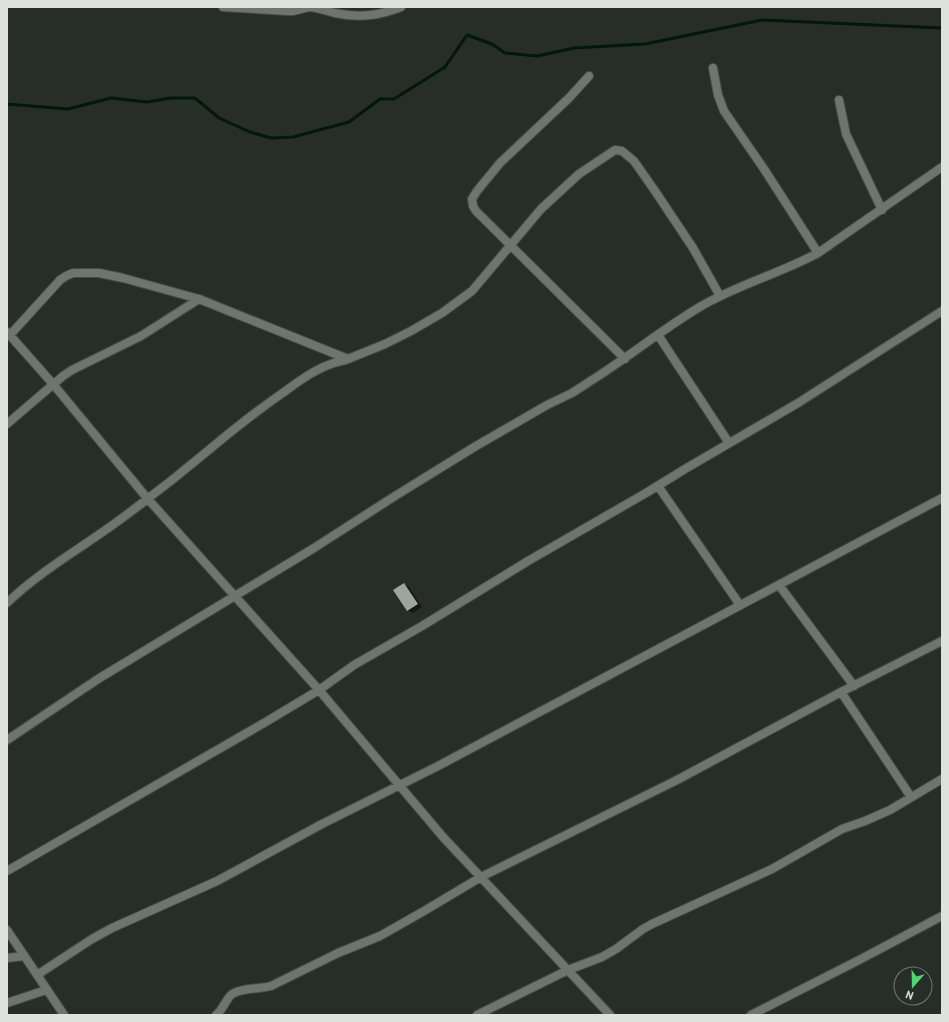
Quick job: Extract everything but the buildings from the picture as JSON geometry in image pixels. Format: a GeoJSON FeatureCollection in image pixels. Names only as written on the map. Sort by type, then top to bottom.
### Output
{"type":"FeatureCollection","features":[{"type":"Feature","properties":{"kind":"street"},"geometry":{"type":"LineString","coordinates":[[223,7],[287,11],[310,7],[336,13],[365,16],[381,14],[401,7]]}},
{"type":"Feature","properties":{"kind":"street"},"geometry":{"type":"LineString","coordinates":[[713,68],[718,95],[724,111],[764,169],[818,253]]}},
{"type":"Feature","properties":{"kind":"street"},"geometry":{"type":"LineString","coordinates":[[589,76],[569,98],[500,163],[474,195],[472,202],[476,211],[625,358]]}},
{"type":"Feature","properties":{"kind":"street"},"geometry":{"type":"LineString","coordinates":[[839,100],[846,134],[882,210]]}},
{"type":"Feature","properties":{"kind":"street"},"geometry":{"type":"LineString","coordinates":[[7,603],[44,573],[115,524],[237,426],[302,379],[330,364],[348,359],[411,332],[442,313],[472,291],[541,209],[571,181],[611,152],[619,150],[628,155],[634,161],[689,242],[720,296]]}},
{"type":"Feature","properties":{"kind":"street"},"geometry":{"type":"LineString","coordinates":[[7,740],[98,679],[314,548],[476,446],[547,405],[572,393],[697,308],[750,282],[800,263],[818,253],[942,167]]}},
{"type":"Feature","properties":{"kind":"street"},"geometry":{"type":"LineString","coordinates":[[348,359],[199,299],[99,273],[73,273],[60,280],[8,334],[53,384],[147,498],[319,690],[443,837],[610,1015]]}},
{"type":"Feature","properties":{"kind":"street"},"geometry":{"type":"LineString","coordinates":[[7,424],[53,384],[72,370],[141,336],[199,299]]}},
{"type":"Feature","properties":{"kind":"street"},"geometry":{"type":"LineString","coordinates":[[7,871],[319,690],[360,661],[422,626],[528,561],[798,403],[942,311]]}},
{"type":"Feature","properties":{"kind":"street"},"geometry":{"type":"LineString","coordinates":[[658,335],[730,443]]}},
{"type":"Feature","properties":{"kind":"street"},"geometry":{"type":"LineString","coordinates":[[658,486],[740,605]]}},
{"type":"Feature","properties":{"kind":"street"},"geometry":{"type":"LineString","coordinates":[[37,975],[92,939],[112,928],[193,893],[322,824],[400,786],[942,498]]}},
{"type":"Feature","properties":{"kind":"street"},"geometry":{"type":"LineString","coordinates":[[779,585],[854,686]]}},
{"type":"Feature","properties":{"kind":"street"},"geometry":{"type":"LineString","coordinates":[[216,1015],[231,995],[236,992],[271,986],[326,958],[380,936],[481,877],[678,780],[841,692],[942,641]]}},
{"type":"Feature","properties":{"kind":"street"},"geometry":{"type":"LineString","coordinates":[[841,692],[912,797]]}},
{"type":"Feature","properties":{"kind":"street"},"geometry":{"type":"LineString","coordinates":[[477,1015],[568,970],[606,955],[652,924],[766,872],[842,829],[878,816],[942,779]]}},
{"type":"Feature","properties":{"kind":"street"},"geometry":{"type":"LineString","coordinates":[[750,1015],[942,916]]}},
{"type":"Feature","properties":{"kind":"street"},"geometry":{"type":"LineString","coordinates":[[7,930],[64,1015]]}},
{"type":"Feature","properties":{"kind":"street"},"geometry":{"type":"LineString","coordinates":[[7,958],[24,956]]}},
{"type":"Feature","properties":{"kind":"street"},"geometry":{"type":"LineString","coordinates":[[7,1004],[46,990]]}},
{"type":"Feature","properties":{"kind":"waterway"},"geometry":{"type":"LineString","coordinates":[[7,104],[68,109],[111,98],[147,102],[171,98],[195,98],[219,118],[250,132],[271,138],[293,137],[349,122],[380,99],[394,99],[445,67],[467,35],[492,44],[505,53],[537,56],[574,48],[645,44],[762,20],[942,28]]}}]}
